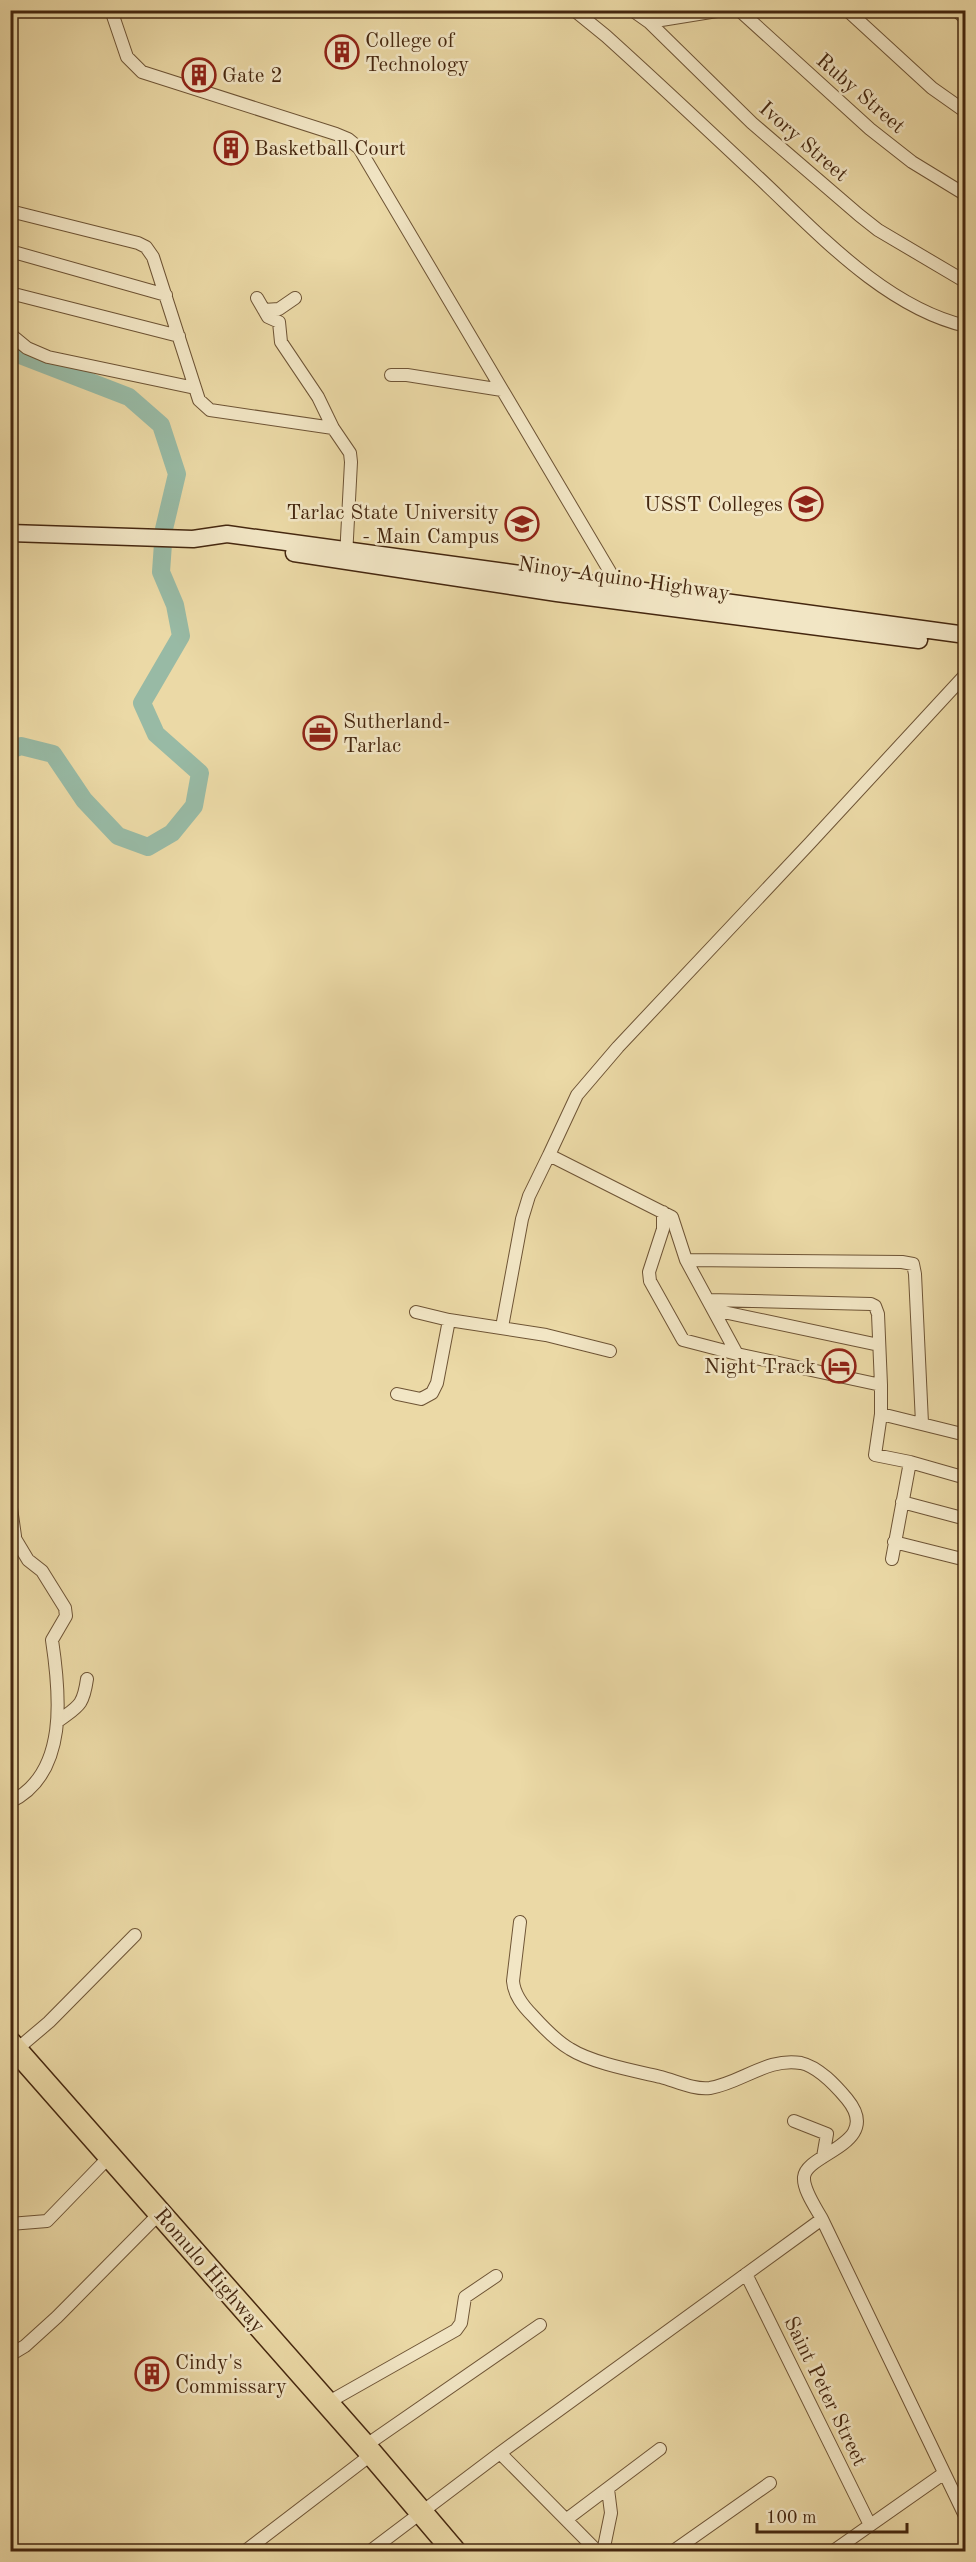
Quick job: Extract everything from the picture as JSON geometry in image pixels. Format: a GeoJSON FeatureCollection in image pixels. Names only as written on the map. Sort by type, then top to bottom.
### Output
{"type":"FeatureCollection","features":[{"type":"Feature","properties":{"kind":"highway","name":"Romulo Highway"},"geometry":{"type":"LineString","coordinates":[[13,2047],[327,2403],[455,2552]]}},
{"type":"Feature","properties":{"kind":"main road","name":"Ninoy Aquino Highway"},"geometry":{"type":"LineString","coordinates":[[10,532],[201,539],[224,545],[346,555],[638,596],[966,635]]}},
{"type":"Feature","properties":{"kind":"main road","name":"Ninoy Aquino Highway"},"geometry":{"type":"LineString","coordinates":[[570,587],[619,587],[638,596],[966,647]]}},
{"type":"Feature","properties":{"kind":"street"},"geometry":{"type":"LineString","coordinates":[[111,10],[127,57],[142,72],[336,134],[348,139],[358,148],[619,587]]}},
{"type":"Feature","properties":{"kind":"street"},"geometry":{"type":"LineString","coordinates":[[574,10],[606,36],[853,264],[918,308],[941,320],[966,326]]}},
{"type":"Feature","properties":{"kind":"street","name":"Ivory Street"},"geometry":{"type":"LineString","coordinates":[[632,10],[649,22],[752,123],[859,215],[878,230],[966,282]]}},
{"type":"Feature","properties":{"kind":"street"},"geometry":{"type":"LineString","coordinates":[[649,22],[723,10]]}},
{"type":"Feature","properties":{"kind":"street","name":"Ruby Street"},"geometry":{"type":"LineString","coordinates":[[740,10],[870,129],[912,162],[966,195]]}},
{"type":"Feature","properties":{"kind":"street"},"geometry":{"type":"LineString","coordinates":[[847,10],[932,88],[966,112]]}},
{"type":"Feature","properties":{"kind":"street"},"geometry":{"type":"LineString","coordinates":[[956,10],[966,20]]}},
{"type":"Feature","properties":{"kind":"street"},"geometry":{"type":"LineString","coordinates":[[10,211],[138,243],[146,247],[153,257],[199,400],[210,410],[333,428]]}},
{"type":"Feature","properties":{"kind":"street"},"geometry":{"type":"LineString","coordinates":[[10,251],[166,295]]}},
{"type":"Feature","properties":{"kind":"street"},"geometry":{"type":"LineString","coordinates":[[10,293],[179,336]]}},
{"type":"Feature","properties":{"kind":"street"},"geometry":{"type":"LineString","coordinates":[[257,297],[268,317],[279,322],[282,342],[318,397],[333,428],[350,453],[346,555]]}},
{"type":"Feature","properties":{"kind":"street"},"geometry":{"type":"LineString","coordinates":[[264,310],[279,309],[295,298]]}},
{"type":"Feature","properties":{"kind":"street"},"geometry":{"type":"LineString","coordinates":[[10,334],[27,348],[48,357],[195,388]]}},
{"type":"Feature","properties":{"kind":"street"},"geometry":{"type":"LineString","coordinates":[[391,375],[407,375],[502,390]]}},
{"type":"Feature","properties":{"kind":"street"},"geometry":{"type":"LineString","coordinates":[[502,1327],[522,1219],[529,1196],[577,1095],[618,1047],[966,674]]}},
{"type":"Feature","properties":{"kind":"street"},"geometry":{"type":"LineString","coordinates":[[549,1155],[668,1214],[675,1220],[680,1245],[686,1260],[736,1354]]}},
{"type":"Feature","properties":{"kind":"street"},"geometry":{"type":"LineString","coordinates":[[663,1212],[661,1239],[649,1278],[680,1338],[688,1344],[881,1385]]}},
{"type":"Feature","properties":{"kind":"street"},"geometry":{"type":"LineString","coordinates":[[661,1239],[680,1245]]}},
{"type":"Feature","properties":{"kind":"street"},"geometry":{"type":"LineString","coordinates":[[686,1260],[902,1262],[913,1264],[922,1424]]}},
{"type":"Feature","properties":{"kind":"street"},"geometry":{"type":"LineString","coordinates":[[711,1305],[872,1304],[875,1306],[878,1314],[881,1385],[881,1414],[875,1455],[966,1478]]}},
{"type":"Feature","properties":{"kind":"street"},"geometry":{"type":"LineString","coordinates":[[711,1305],[879,1346]]}},
{"type":"Feature","properties":{"kind":"street"},"geometry":{"type":"LineString","coordinates":[[416,1312],[449,1320],[546,1335],[610,1351]]}},
{"type":"Feature","properties":{"kind":"street"},"geometry":{"type":"LineString","coordinates":[[397,1394],[421,1399],[432,1393],[437,1383],[449,1320]]}},
{"type":"Feature","properties":{"kind":"street"},"geometry":{"type":"LineString","coordinates":[[881,1414],[966,1436]]}},
{"type":"Feature","properties":{"kind":"street"},"geometry":{"type":"LineString","coordinates":[[892,1560],[910,1462]]}},
{"type":"Feature","properties":{"kind":"street"},"geometry":{"type":"LineString","coordinates":[[10,1501],[13,1533],[28,1560],[42,1571],[65,1608],[65,1621],[52,1640],[57,1672],[57,1722],[52,1755],[39,1776],[20,1797],[10,1802]]}},
{"type":"Feature","properties":{"kind":"street"},"geometry":{"type":"LineString","coordinates":[[902,1502],[966,1519]]}},
{"type":"Feature","properties":{"kind":"street"},"geometry":{"type":"LineString","coordinates":[[894,1542],[966,1560]]}},
{"type":"Feature","properties":{"kind":"street"},"geometry":{"type":"LineString","coordinates":[[57,1722],[81,1704],[85,1696],[87,1679]]}},
{"type":"Feature","properties":{"kind":"street"},"geometry":{"type":"LineString","coordinates":[[520,1922],[514,1988],[524,2007],[568,2048],[617,2066],[706,2088],[771,2065],[794,2062],[809,2066],[823,2076],[847,2100],[855,2119],[853,2132],[846,2142],[808,2167],[804,2177],[805,2185],[966,2518]]}},
{"type":"Feature","properties":{"kind":"street"},"geometry":{"type":"LineString","coordinates":[[13,2047],[49,2022],[135,1935]]}},
{"type":"Feature","properties":{"kind":"street"},"geometry":{"type":"LineString","coordinates":[[794,2121],[827,2134],[823,2157]]}},
{"type":"Feature","properties":{"kind":"street"},"geometry":{"type":"LineString","coordinates":[[10,2224],[47,2221],[110,2156]]}},
{"type":"Feature","properties":{"kind":"street"},"geometry":{"type":"LineString","coordinates":[[10,2355],[25,2346],[57,2317],[159,2214]]}},
{"type":"Feature","properties":{"kind":"street"},"geometry":{"type":"LineString","coordinates":[[369,2552],[500,2453],[822,2219]]}},
{"type":"Feature","properties":{"kind":"street","name":"Saint Peter Street"},"geometry":{"type":"LineString","coordinates":[[746,2274],[870,2525]]}},
{"type":"Feature","properties":{"kind":"street"},"geometry":{"type":"LineString","coordinates":[[327,2403],[456,2330],[460,2323],[465,2297],[496,2276]]}},
{"type":"Feature","properties":{"kind":"street"},"geometry":{"type":"LineString","coordinates":[[244,2552],[368,2450],[540,2325]]}},
{"type":"Feature","properties":{"kind":"street"},"geometry":{"type":"LineString","coordinates":[[567,2519],[660,2449]]}},
{"type":"Feature","properties":{"kind":"street"},"geometry":{"type":"LineString","coordinates":[[500,2453],[598,2552]]}},
{"type":"Feature","properties":{"kind":"street"},"geometry":{"type":"LineString","coordinates":[[832,2552],[943,2474]]}},
{"type":"Feature","properties":{"kind":"street"},"geometry":{"type":"LineString","coordinates":[[672,2552],[770,2483]]}},
{"type":"Feature","properties":{"kind":"street"},"geometry":{"type":"LineString","coordinates":[[603,2552],[611,2513],[608,2489]]}},
{"type":"Feature","properties":{"kind":"waterway"},"geometry":{"type":"LineString","coordinates":[[10,351],[129,397],[161,425],[177,474],[164,529],[161,572],[175,605],[181,636],[142,703],[156,734],[200,773],[194,806],[172,833],[148,847],[118,836],[84,800],[53,754],[21,746],[10,750]]}},
{"type":"Feature","properties":{"kind":"place","name":"College of Technology"},"geometry":{"type":"Point","coordinates":[342,52]}},
{"type":"Feature","properties":{"kind":"place","name":"Gate 2"},"geometry":{"type":"Point","coordinates":[199,75]}},
{"type":"Feature","properties":{"kind":"place","name":"Basketball Court"},"geometry":{"type":"Point","coordinates":[231,148]}},
{"type":"Feature","properties":{"kind":"place","name":"USST Colleges"},"geometry":{"type":"Point","coordinates":[806,504]}},
{"type":"Feature","properties":{"kind":"place","name":"Tarlac State University - Main Campus"},"geometry":{"type":"Point","coordinates":[522,524]}},
{"type":"Feature","properties":{"kind":"place","name":"Sutherland- Tarlac"},"geometry":{"type":"Point","coordinates":[320,733]}},
{"type":"Feature","properties":{"kind":"place","name":"Night Track"},"geometry":{"type":"Point","coordinates":[839,1366]}},
{"type":"Feature","properties":{"kind":"place","name":"Cindy's Commissary"},"geometry":{"type":"Point","coordinates":[152,2374]}}]}
